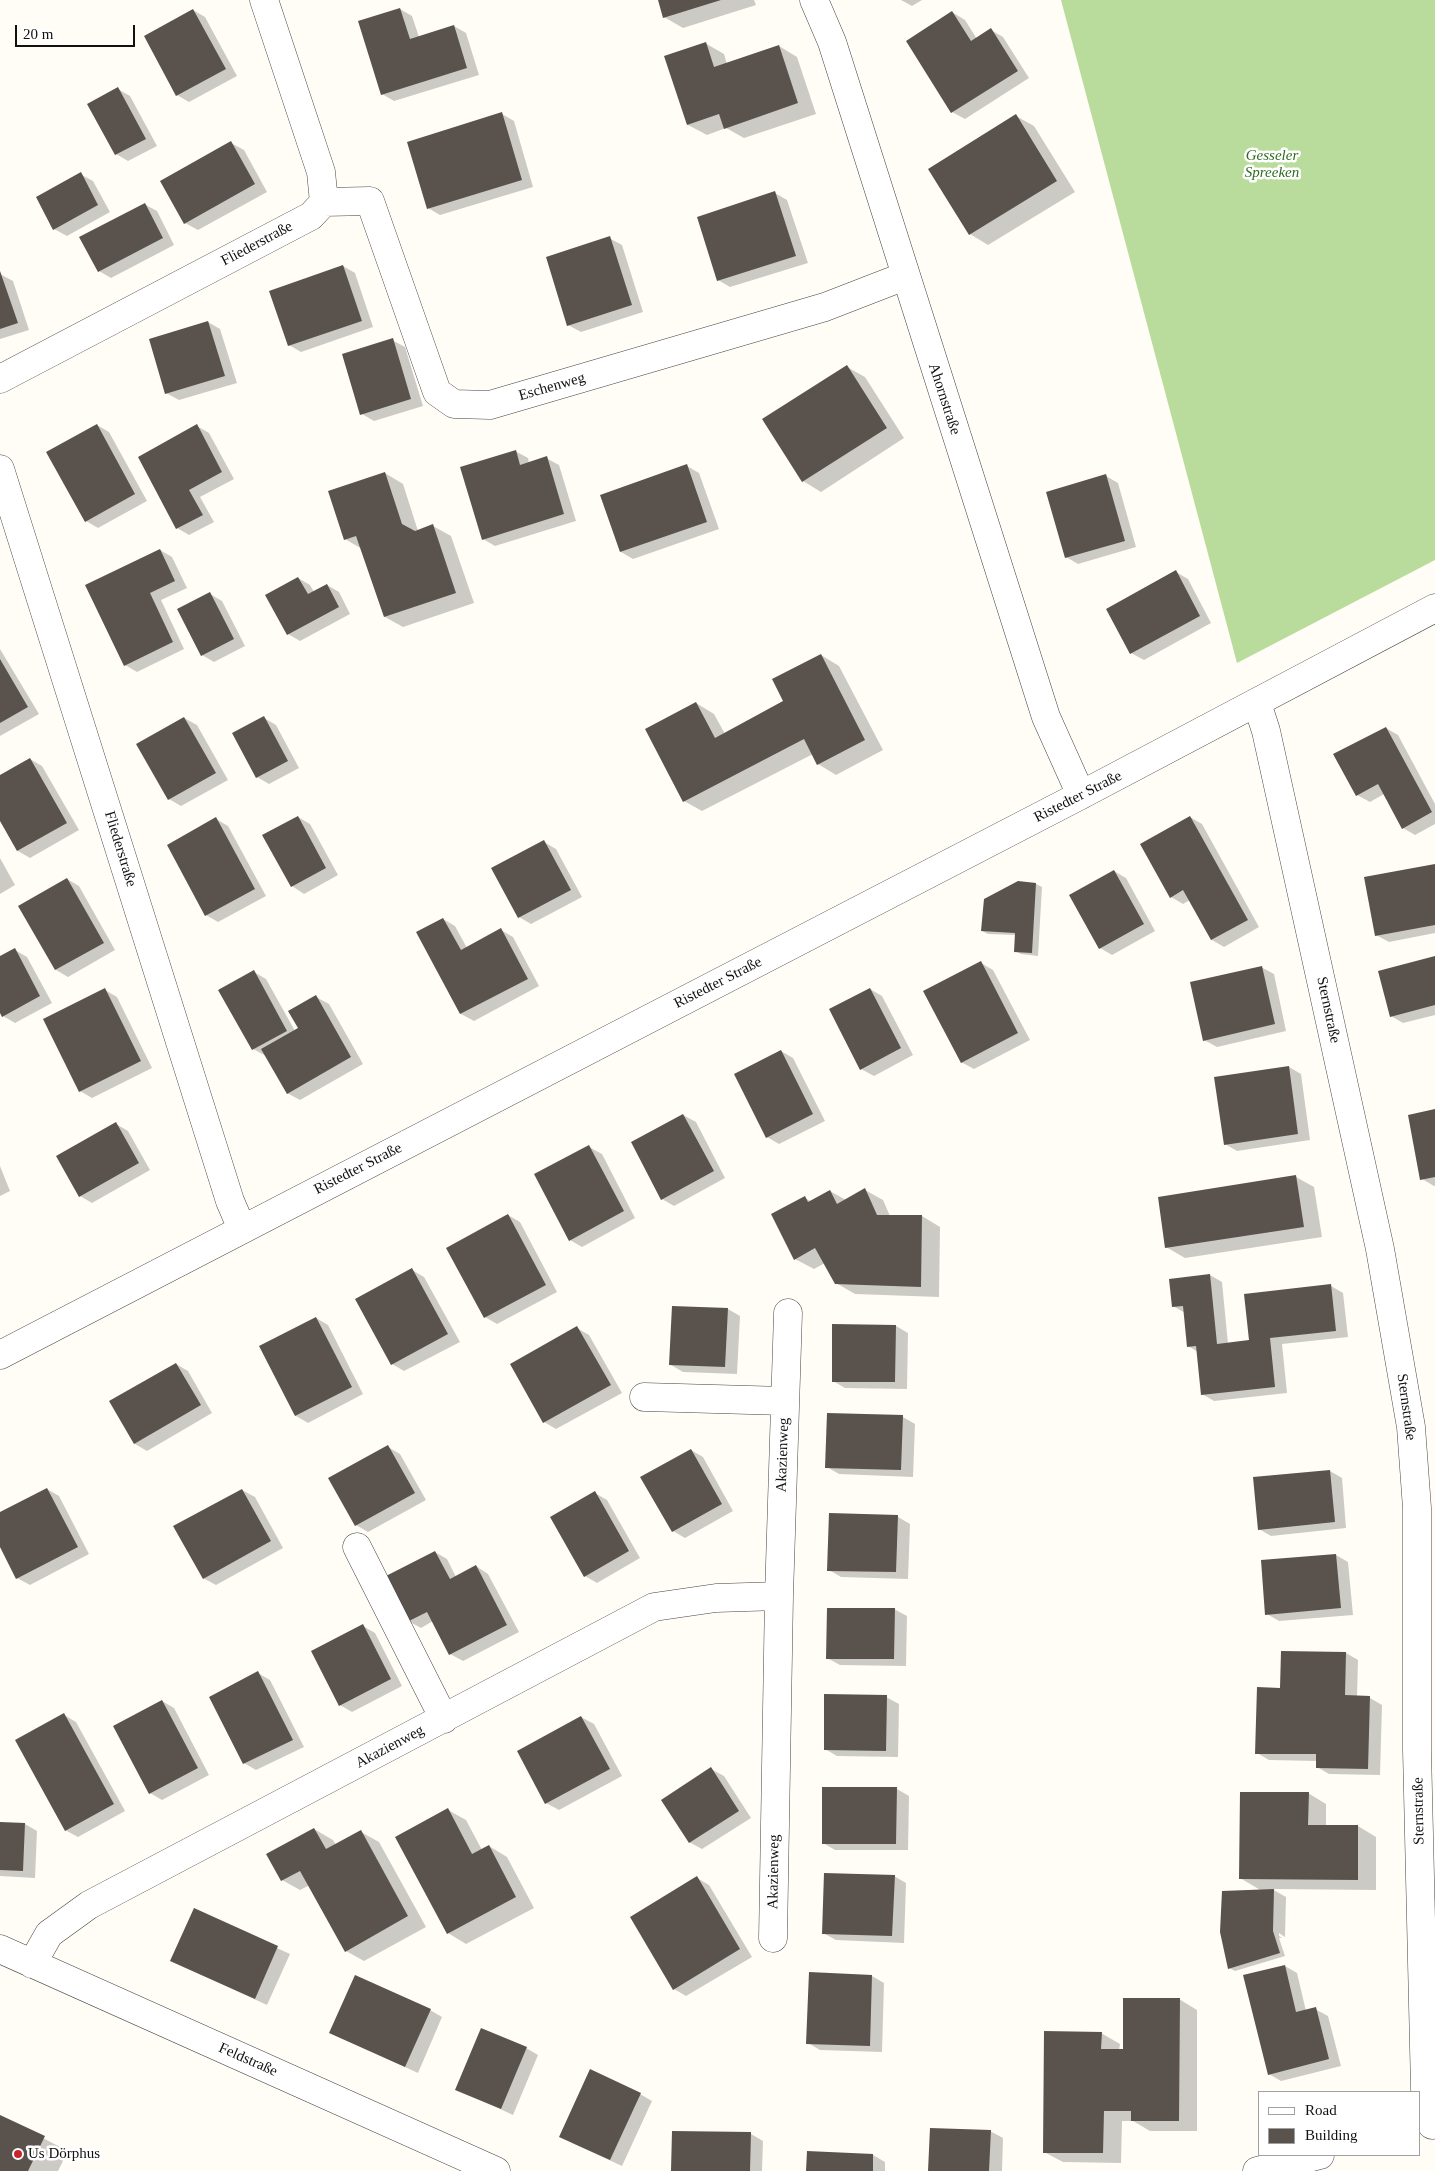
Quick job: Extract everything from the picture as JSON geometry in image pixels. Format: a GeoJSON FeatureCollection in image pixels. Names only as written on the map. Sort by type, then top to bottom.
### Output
{"type":"FeatureCollection","features":[{"type":"Feature","properties":{"kind":"street"},"geometry":{"type":"LineString","coordinates":[[264,0],[321,172],[324,202]]}},
{"type":"Feature","properties":{"kind":"street","name":"Ahornstraße"},"geometry":{"type":"LineString","coordinates":[[814,0],[832,42],[1046,717],[1081,795]]}},
{"type":"Feature","properties":{"kind":"street","name":"Eschenweg"},"geometry":{"type":"LineString","coordinates":[[324,202],[370,201],[437,392],[454,404],[490,405],[825,306],[905,276]]}},
{"type":"Feature","properties":{"kind":"street","name":"Fliederstraße"},"geometry":{"type":"LineString","coordinates":[[0,379],[311,216],[324,202]]}},
{"type":"Feature","properties":{"kind":"street","name":"Fliederstraße"},"geometry":{"type":"LineString","coordinates":[[0,469],[230,1201],[242,1229]]}},
{"type":"Feature","properties":{"kind":"street","name":"Ristedter Straße"},"geometry":{"type":"LineString","coordinates":[[0,1356],[1081,795],[1435,608]]}},
{"type":"Feature","properties":{"kind":"street","name":"Sternstraße"},"geometry":{"type":"LineString","coordinates":[[1257,703],[1266,731],[1380,1249],[1426,1507],[1417,1760],[1424,2089],[1429,2126]]}},
{"type":"Feature","properties":{"kind":"street","name":"Akazienweg"},"geometry":{"type":"LineString","coordinates":[[773,1938],[779,1596],[788,1313]]}},
{"type":"Feature","properties":{"kind":"street"},"geometry":{"type":"LineString","coordinates":[[644,1397],[785,1401]]}},
{"type":"Feature","properties":{"kind":"street"},"geometry":{"type":"LineString","coordinates":[[357,1547],[444,1719]]}},
{"type":"Feature","properties":{"kind":"street","name":"Akazienweg"},"geometry":{"type":"LineString","coordinates":[[32,1964],[50,1934],[89,1906],[654,1607],[716,1598],[779,1596]]}},
{"type":"Feature","properties":{"kind":"street","name":"Feldstraße"},"geometry":{"type":"LineString","coordinates":[[0,1950],[496,2171]]}},
{"type":"Feature","properties":{"kind":"street"},"geometry":{"type":"LineString","coordinates":[[1257,2171],[1316,2156]]}},
{"type":"Feature","properties":{"kind":"green space","name":"Gesseler Spreeken"},"geometry":{"type":"Polygon","coordinates":[[[1061,0],[1435,0],[1435,560],[1237,663],[1061,0]]]}},
{"type":"Feature","properties":{"kind":"building"},"geometry":{"type":"Polygon","coordinates":[[[658,0],[721,0],[663,18],[658,0]]]}},
{"type":"Feature","properties":{"kind":"building"},"geometry":{"type":"Polygon","coordinates":[[[400,8],[410,39],[454,25],[467,68],[381,95],[358,21],[400,8]]]}},
{"type":"Feature","properties":{"kind":"building"},"geometry":{"type":"Polygon","coordinates":[[[193,9],[226,69],[176,96],[144,36],[193,9]]]}},
{"type":"Feature","properties":{"kind":"building"},"geometry":{"type":"Polygon","coordinates":[[[952,11],[971,41],[991,28],[1018,71],[951,113],[906,41],[952,11]]]}},
{"type":"Feature","properties":{"kind":"building"},"geometry":{"type":"Polygon","coordinates":[[[706,42],[714,67],[779,45],[798,103],[724,129],[719,114],[687,125],[664,56],[706,42]]]}},
{"type":"Feature","properties":{"kind":"building"},"geometry":{"type":"Polygon","coordinates":[[[118,87],[146,139],[115,155],[87,104],[118,87]]]}},
{"type":"Feature","properties":{"kind":"building"},"geometry":{"type":"Polygon","coordinates":[[[502,112],[522,180],[427,209],[407,142],[502,112]]]}},
{"type":"Feature","properties":{"kind":"building"},"geometry":{"type":"Polygon","coordinates":[[[1016,114],[1057,181],[969,235],[928,169],[1016,114]]]}},
{"type":"Feature","properties":{"kind":"building"},"geometry":{"type":"Polygon","coordinates":[[[231,141],[255,184],[184,224],[160,181],[231,141]]]}},
{"type":"Feature","properties":{"kind":"building"},"geometry":{"type":"Polygon","coordinates":[[[81,172],[98,205],[53,230],[36,197],[81,172]]]}},
{"type":"Feature","properties":{"kind":"building"},"geometry":{"type":"Polygon","coordinates":[[[775,191],[796,256],[717,281],[697,217],[775,191]]]}},
{"type":"Feature","properties":{"kind":"building"},"geometry":{"type":"Polygon","coordinates":[[[145,203],[163,238],[98,272],[79,237],[145,203]]]}},
{"type":"Feature","properties":{"kind":"building"},"geometry":{"type":"Polygon","coordinates":[[[610,236],[632,305],[567,326],[546,257],[610,236]]]}},
{"type":"Feature","properties":{"kind":"building"},"geometry":{"type":"Polygon","coordinates":[[[343,265],[362,321],[288,346],[269,291],[343,265]]]}},
{"type":"Feature","properties":{"kind":"building"},"geometry":{"type":"Polygon","coordinates":[[[0,271],[18,323],[0,329],[0,271]]]}},
{"type":"Feature","properties":{"kind":"building"},"geometry":{"type":"Polygon","coordinates":[[[208,321],[225,376],[165,394],[149,339],[208,321]]]}},
{"type":"Feature","properties":{"kind":"building"},"geometry":{"type":"Polygon","coordinates":[[[393,338],[411,399],[360,415],[342,354],[393,338]]]}},
{"type":"Feature","properties":{"kind":"building"},"geometry":{"type":"Polygon","coordinates":[[[847,365],[887,428],[802,482],[762,419],[847,365]]]}},
{"type":"Feature","properties":{"kind":"building"},"geometry":{"type":"Polygon","coordinates":[[[97,424],[135,494],[85,522],[46,452],[97,424]]]}},
{"type":"Feature","properties":{"kind":"building"},"geometry":{"type":"Polygon","coordinates":[[[197,424],[222,472],[189,490],[203,515],[176,529],[138,457],[197,424]]]}},
{"type":"Feature","properties":{"kind":"building"},"geometry":{"type":"Polygon","coordinates":[[[516,450],[520,465],[547,456],[564,514],[482,540],[460,467],[516,450]]]}},
{"type":"Feature","properties":{"kind":"building"},"geometry":{"type":"Polygon","coordinates":[[[687,464],[707,522],[620,552],[600,495],[687,464]]]}},
{"type":"Feature","properties":{"kind":"building"},"geometry":{"type":"Polygon","coordinates":[[[385,472],[402,524],[415,531],[433,524],[456,593],[384,617],[356,536],[344,540],[328,491],[385,472]]]}},
{"type":"Feature","properties":{"kind":"building"},"geometry":{"type":"Polygon","coordinates":[[[1106,474],[1125,541],[1065,558],[1046,492],[1106,474]]]}},
{"type":"Feature","properties":{"kind":"building"},"geometry":{"type":"Polygon","coordinates":[[[160,549],[175,581],[150,593],[173,642],[124,666],[85,585],[160,549]]]}},
{"type":"Feature","properties":{"kind":"building"},"geometry":{"type":"Polygon","coordinates":[[[1176,570],[1200,616],[1130,654],[1106,609],[1176,570]]]}},
{"type":"Feature","properties":{"kind":"building"},"geometry":{"type":"Polygon","coordinates":[[[298,577],[308,594],[327,584],[339,607],[287,635],[265,595],[298,577]]]}},
{"type":"Feature","properties":{"kind":"building"},"geometry":{"type":"Polygon","coordinates":[[[210,592],[234,639],[201,656],[177,609],[210,592]]]}},
{"type":"Feature","properties":{"kind":"building"},"geometry":{"type":"Polygon","coordinates":[[[821,654],[865,740],[817,765],[804,739],[683,802],[645,729],[696,702],[715,738],[783,701],[772,679],[821,654]]]}},
{"type":"Feature","properties":{"kind":"building"},"geometry":{"type":"Polygon","coordinates":[[[0,659],[28,707],[0,723],[0,659]]]}},
{"type":"Feature","properties":{"kind":"building"},"geometry":{"type":"Polygon","coordinates":[[[264,716],[288,761],[256,778],[232,733],[264,716]]]}},
{"type":"Feature","properties":{"kind":"building"},"geometry":{"type":"Polygon","coordinates":[[[184,717],[216,773],[168,800],[136,744],[184,717]]]}},
{"type":"Feature","properties":{"kind":"building"},"geometry":{"type":"Polygon","coordinates":[[[1386,727],[1432,812],[1402,829],[1378,784],[1356,796],[1333,754],[1386,727]]]}},
{"type":"Feature","properties":{"kind":"building"},"geometry":{"type":"Polygon","coordinates":[[[30,758],[67,823],[17,851],[0,821],[0,775],[30,758]]]}},
{"type":"Feature","properties":{"kind":"building"},"geometry":{"type":"Polygon","coordinates":[[[298,816],[326,868],[291,887],[262,835],[298,816]]]}},
{"type":"Feature","properties":{"kind":"building"},"geometry":{"type":"Polygon","coordinates":[[[1190,816],[1248,920],[1211,940],[1183,890],[1170,898],[1140,844],[1190,816]]]}},
{"type":"Feature","properties":{"kind":"building"},"geometry":{"type":"Polygon","coordinates":[[[216,817],[255,889],[205,916],[167,845],[216,817]]]}},
{"type":"Feature","properties":{"kind":"building"},"geometry":{"type":"Polygon","coordinates":[[[544,840],[571,890],[518,918],[491,868],[544,840]]]}},
{"type":"Feature","properties":{"kind":"building"},"geometry":{"type":"Polygon","coordinates":[[[1435,864],[1435,925],[1375,936],[1364,877],[1435,864]]]}},
{"type":"Feature","properties":{"kind":"building"},"geometry":{"type":"Polygon","coordinates":[[[1114,870],[1144,924],[1099,949],[1069,895],[1114,870]]]}},
{"type":"Feature","properties":{"kind":"building"},"geometry":{"type":"Polygon","coordinates":[[[67,878],[104,943],[55,970],[18,906],[67,878]]]}},
{"type":"Feature","properties":{"kind":"building"},"geometry":{"type":"Polygon","coordinates":[[[1018,881],[1036,883],[1032,953],[1014,952],[1015,933],[981,931],[984,899],[1018,881]]]}},
{"type":"Feature","properties":{"kind":"building"},"geometry":{"type":"Polygon","coordinates":[[[443,918],[461,950],[501,928],[528,979],[460,1014],[416,932],[443,918]]]}},
{"type":"Feature","properties":{"kind":"building"},"geometry":{"type":"Polygon","coordinates":[[[15,948],[40,996],[2,1017],[0,1013],[0,956],[15,948]]]}},
{"type":"Feature","properties":{"kind":"building"},"geometry":{"type":"Polygon","coordinates":[[[1435,956],[1435,1005],[1390,1017],[1378,971],[1435,956]]]}},
{"type":"Feature","properties":{"kind":"building"},"geometry":{"type":"Polygon","coordinates":[[[981,961],[1018,1033],[961,1063],[923,991],[981,961]]]}},
{"type":"Feature","properties":{"kind":"building"},"geometry":{"type":"Polygon","coordinates":[[[1262,966],[1275,1024],[1203,1041],[1190,982],[1262,966]]]}},
{"type":"Feature","properties":{"kind":"building"},"geometry":{"type":"Polygon","coordinates":[[[254,970],[287,1031],[252,1050],[218,990],[254,970]]]}},
{"type":"Feature","properties":{"kind":"building"},"geometry":{"type":"Polygon","coordinates":[[[105,988],[141,1061],[79,1092],[43,1019],[105,988]]]}},
{"type":"Feature","properties":{"kind":"building"},"geometry":{"type":"Polygon","coordinates":[[[870,988],[901,1048],[860,1070],[829,1009],[870,988]]]}},
{"type":"Feature","properties":{"kind":"building"},"geometry":{"type":"Polygon","coordinates":[[[316,995],[351,1057],[287,1094],[261,1049],[298,1028],[288,1011],[316,995]]]}},
{"type":"Feature","properties":{"kind":"building"},"geometry":{"type":"Polygon","coordinates":[[[781,1050],[813,1114],[766,1138],[734,1074],[781,1050]]]}},
{"type":"Feature","properties":{"kind":"building"},"geometry":{"type":"Polygon","coordinates":[[[1289,1066],[1298,1134],[1224,1145],[1214,1077],[1289,1066]]]}},
{"type":"Feature","properties":{"kind":"building"},"geometry":{"type":"Polygon","coordinates":[[[1435,1109],[1435,1177],[1420,1180],[1408,1115],[1435,1109]]]}},
{"type":"Feature","properties":{"kind":"building"},"geometry":{"type":"Polygon","coordinates":[[[683,1114],[714,1171],[661,1200],[631,1142],[683,1114]]]}},
{"type":"Feature","properties":{"kind":"building"},"geometry":{"type":"Polygon","coordinates":[[[116,1122],[139,1163],[79,1197],[56,1156],[116,1122]]]}},
{"type":"Feature","properties":{"kind":"building"},"geometry":{"type":"Polygon","coordinates":[[[589,1145],[624,1211],[569,1241],[534,1174],[589,1145]]]}},
{"type":"Feature","properties":{"kind":"building"},"geometry":{"type":"Polygon","coordinates":[[[1296,1175],[1304,1227],[1165,1248],[1158,1197],[1296,1175]]]}},
{"type":"Feature","properties":{"kind":"building"},"geometry":{"type":"Polygon","coordinates":[[[865,1188],[877,1215],[922,1215],[921,1287],[835,1284],[815,1248],[794,1260],[771,1214],[805,1196],[808,1202],[830,1190],[837,1204],[865,1188]]]}},
{"type":"Feature","properties":{"kind":"building"},"geometry":{"type":"Polygon","coordinates":[[[508,1214],[546,1285],[484,1318],[446,1248],[508,1214]]]}},
{"type":"Feature","properties":{"kind":"building"},"geometry":{"type":"Polygon","coordinates":[[[412,1268],[448,1334],[391,1365],[355,1299],[412,1268]]]}},
{"type":"Feature","properties":{"kind":"building"},"geometry":{"type":"Polygon","coordinates":[[[1210,1274],[1217,1344],[1249,1340],[1244,1294],[1331,1284],[1336,1331],[1270,1338],[1275,1387],[1201,1395],[1196,1346],[1187,1347],[1183,1306],[1172,1307],[1169,1279],[1210,1274]]]}},
{"type":"Feature","properties":{"kind":"building"},"geometry":{"type":"Polygon","coordinates":[[[672,1306],[728,1308],[725,1367],[669,1365],[672,1306]]]}},
{"type":"Feature","properties":{"kind":"building"},"geometry":{"type":"Polygon","coordinates":[[[316,1317],[352,1387],[295,1416],[259,1346],[316,1317]]]}},
{"type":"Feature","properties":{"kind":"building"},"geometry":{"type":"Polygon","coordinates":[[[832,1324],[896,1325],[895,1382],[832,1382],[832,1324]]]}},
{"type":"Feature","properties":{"kind":"building"},"geometry":{"type":"Polygon","coordinates":[[[577,1326],[611,1385],[543,1423],[510,1364],[577,1326]]]}},
{"type":"Feature","properties":{"kind":"building"},"geometry":{"type":"Polygon","coordinates":[[[176,1363],[201,1405],[134,1444],[109,1401],[176,1363]]]}},
{"type":"Feature","properties":{"kind":"building"},"geometry":{"type":"Polygon","coordinates":[[[827,1413],[903,1415],[901,1470],[825,1468],[827,1413]]]}},
{"type":"Feature","properties":{"kind":"building"},"geometry":{"type":"Polygon","coordinates":[[[388,1445],[415,1493],[355,1526],[328,1478],[388,1445]]]}},
{"type":"Feature","properties":{"kind":"building"},"geometry":{"type":"Polygon","coordinates":[[[691,1449],[722,1504],[672,1532],[640,1477],[691,1449]]]}},
{"type":"Feature","properties":{"kind":"building"},"geometry":{"type":"Polygon","coordinates":[[[1330,1470],[1335,1522],[1258,1530],[1253,1477],[1330,1470]]]}},
{"type":"Feature","properties":{"kind":"building"},"geometry":{"type":"Polygon","coordinates":[[[47,1488],[78,1547],[16,1579],[0,1547],[0,1512],[47,1488]]]}},
{"type":"Feature","properties":{"kind":"building"},"geometry":{"type":"Polygon","coordinates":[[[242,1489],[271,1541],[203,1579],[173,1526],[242,1489]]]}},
{"type":"Feature","properties":{"kind":"building"},"geometry":{"type":"Polygon","coordinates":[[[595,1491],[629,1551],[584,1577],[550,1517],[595,1491]]]}},
{"type":"Feature","properties":{"kind":"building"},"geometry":{"type":"Polygon","coordinates":[[[829,1513],[898,1515],[896,1572],[827,1571],[829,1513]]]}},
{"type":"Feature","properties":{"kind":"building"},"geometry":{"type":"Polygon","coordinates":[[[435,1551],[450,1579],[476,1565],[507,1625],[449,1655],[427,1612],[407,1622],[384,1577],[435,1551]]]}},
{"type":"Feature","properties":{"kind":"building"},"geometry":{"type":"Polygon","coordinates":[[[1336,1554],[1341,1608],[1265,1615],[1261,1560],[1336,1554]]]}},
{"type":"Feature","properties":{"kind":"building"},"geometry":{"type":"Polygon","coordinates":[[[827,1608],[895,1608],[894,1659],[826,1659],[827,1608]]]}},
{"type":"Feature","properties":{"kind":"building"},"geometry":{"type":"Polygon","coordinates":[[[363,1624],[391,1679],[339,1706],[311,1651],[363,1624]]]}},
{"type":"Feature","properties":{"kind":"building"},"geometry":{"type":"Polygon","coordinates":[[[1281,1651],[1346,1652],[1345,1695],[1370,1696],[1368,1769],[1316,1768],[1316,1754],[1255,1754],[1257,1687],[1280,1688],[1281,1651]]]}},
{"type":"Feature","properties":{"kind":"building"},"geometry":{"type":"Polygon","coordinates":[[[258,1671],[293,1740],[243,1764],[209,1697],[258,1671]]]}},
{"type":"Feature","properties":{"kind":"building"},"geometry":{"type":"Polygon","coordinates":[[[824,1694],[887,1695],[886,1751],[824,1750],[824,1694]]]}},
{"type":"Feature","properties":{"kind":"building"},"geometry":{"type":"Polygon","coordinates":[[[162,1700],[198,1768],[149,1794],[113,1726],[162,1700]]]}},
{"type":"Feature","properties":{"kind":"building"},"geometry":{"type":"Polygon","coordinates":[[[64,1713],[114,1804],[65,1831],[15,1740],[64,1713]]]}},
{"type":"Feature","properties":{"kind":"building"},"geometry":{"type":"Polygon","coordinates":[[[581,1716],[610,1769],[545,1804],[517,1751],[581,1716]]]}},
{"type":"Feature","properties":{"kind":"building"},"geometry":{"type":"Polygon","coordinates":[[[711,1767],[739,1811],[689,1843],[661,1800],[711,1767]]]}},
{"type":"Feature","properties":{"kind":"building"},"geometry":{"type":"Polygon","coordinates":[[[822,1787],[897,1787],[896,1844],[822,1844],[822,1787]]]}},
{"type":"Feature","properties":{"kind":"building"},"geometry":{"type":"Polygon","coordinates":[[[1240,1792],[1309,1792],[1308,1825],[1358,1825],[1358,1880],[1239,1879],[1240,1792]]]}},
{"type":"Feature","properties":{"kind":"building"},"geometry":{"type":"Polygon","coordinates":[[[448,1808],[472,1854],[489,1845],[516,1897],[447,1934],[395,1837],[448,1808]]]}},
{"type":"Feature","properties":{"kind":"building"},"geometry":{"type":"Polygon","coordinates":[[[0,1822],[25,1823],[23,1871],[0,1870],[0,1822]]]}},
{"type":"Feature","properties":{"kind":"building"},"geometry":{"type":"Polygon","coordinates":[[[314,1828],[326,1849],[361,1830],[408,1916],[345,1952],[300,1871],[281,1881],[266,1854],[314,1828]]]}},
{"type":"Feature","properties":{"kind":"building"},"geometry":{"type":"Polygon","coordinates":[[[824,1873],[895,1875],[892,1936],[822,1934],[824,1873]]]}},
{"type":"Feature","properties":{"kind":"building"},"geometry":{"type":"Polygon","coordinates":[[[697,1876],[740,1949],[673,1990],[630,1917],[697,1876]]]}},
{"type":"Feature","properties":{"kind":"building"},"geometry":{"type":"Polygon","coordinates":[[[1274,1889],[1273,1931],[1280,1953],[1228,1969],[1220,1932],[1222,1891],[1274,1889]]]}},
{"type":"Feature","properties":{"kind":"building"},"geometry":{"type":"Polygon","coordinates":[[[194,1908],[278,1946],[255,1999],[170,1961],[194,1908]]]}},
{"type":"Feature","properties":{"kind":"building"},"geometry":{"type":"Polygon","coordinates":[[[1285,1965],[1296,2012],[1316,2007],[1329,2059],[1268,2075],[1243,1975],[1285,1965]]]}},
{"type":"Feature","properties":{"kind":"building"},"geometry":{"type":"Polygon","coordinates":[[[809,1972],[872,1975],[870,2046],[806,2044],[809,1972]]]}},
{"type":"Feature","properties":{"kind":"building"},"geometry":{"type":"Polygon","coordinates":[[[355,1975],[431,2009],[405,2067],[329,2033],[355,1975]]]}},
{"type":"Feature","properties":{"kind":"building"},"geometry":{"type":"Polygon","coordinates":[[[1123,1998],[1180,1998],[1179,2121],[1131,2121],[1131,2111],[1104,2111],[1103,2153],[1043,2153],[1044,2031],[1102,2032],[1101,2049],[1123,2049],[1123,1998]]]}},
{"type":"Feature","properties":{"kind":"building"},"geometry":{"type":"Polygon","coordinates":[[[481,2028],[527,2047],[501,2109],[455,2090],[481,2028]]]}},
{"type":"Feature","properties":{"kind":"building"},"geometry":{"type":"Polygon","coordinates":[[[590,2069],[641,2093],[610,2160],[559,2137],[590,2069]]]}},
{"type":"Feature","properties":{"kind":"building","name":"Us Dörphus"},"geometry":{"type":"Polygon","coordinates":[[[0,2115],[45,2136],[28,2171],[0,2171],[0,2115]]]}},
{"type":"Feature","properties":{"kind":"building"},"geometry":{"type":"Polygon","coordinates":[[[930,2128],[991,2130],[989,2171],[928,2171],[930,2128]]]}},
{"type":"Feature","properties":{"kind":"building"},"geometry":{"type":"Polygon","coordinates":[[[672,2131],[751,2132],[750,2171],[671,2171],[672,2131]]]}},
{"type":"Feature","properties":{"kind":"building"},"geometry":{"type":"Polygon","coordinates":[[[807,2151],[873,2154],[873,2171],[806,2171],[807,2151]]]}},
{"type":"Feature","properties":{"kind":"place","name":"Us Dörphus"},"geometry":{"type":"Point","coordinates":[18,2154]}}]}
